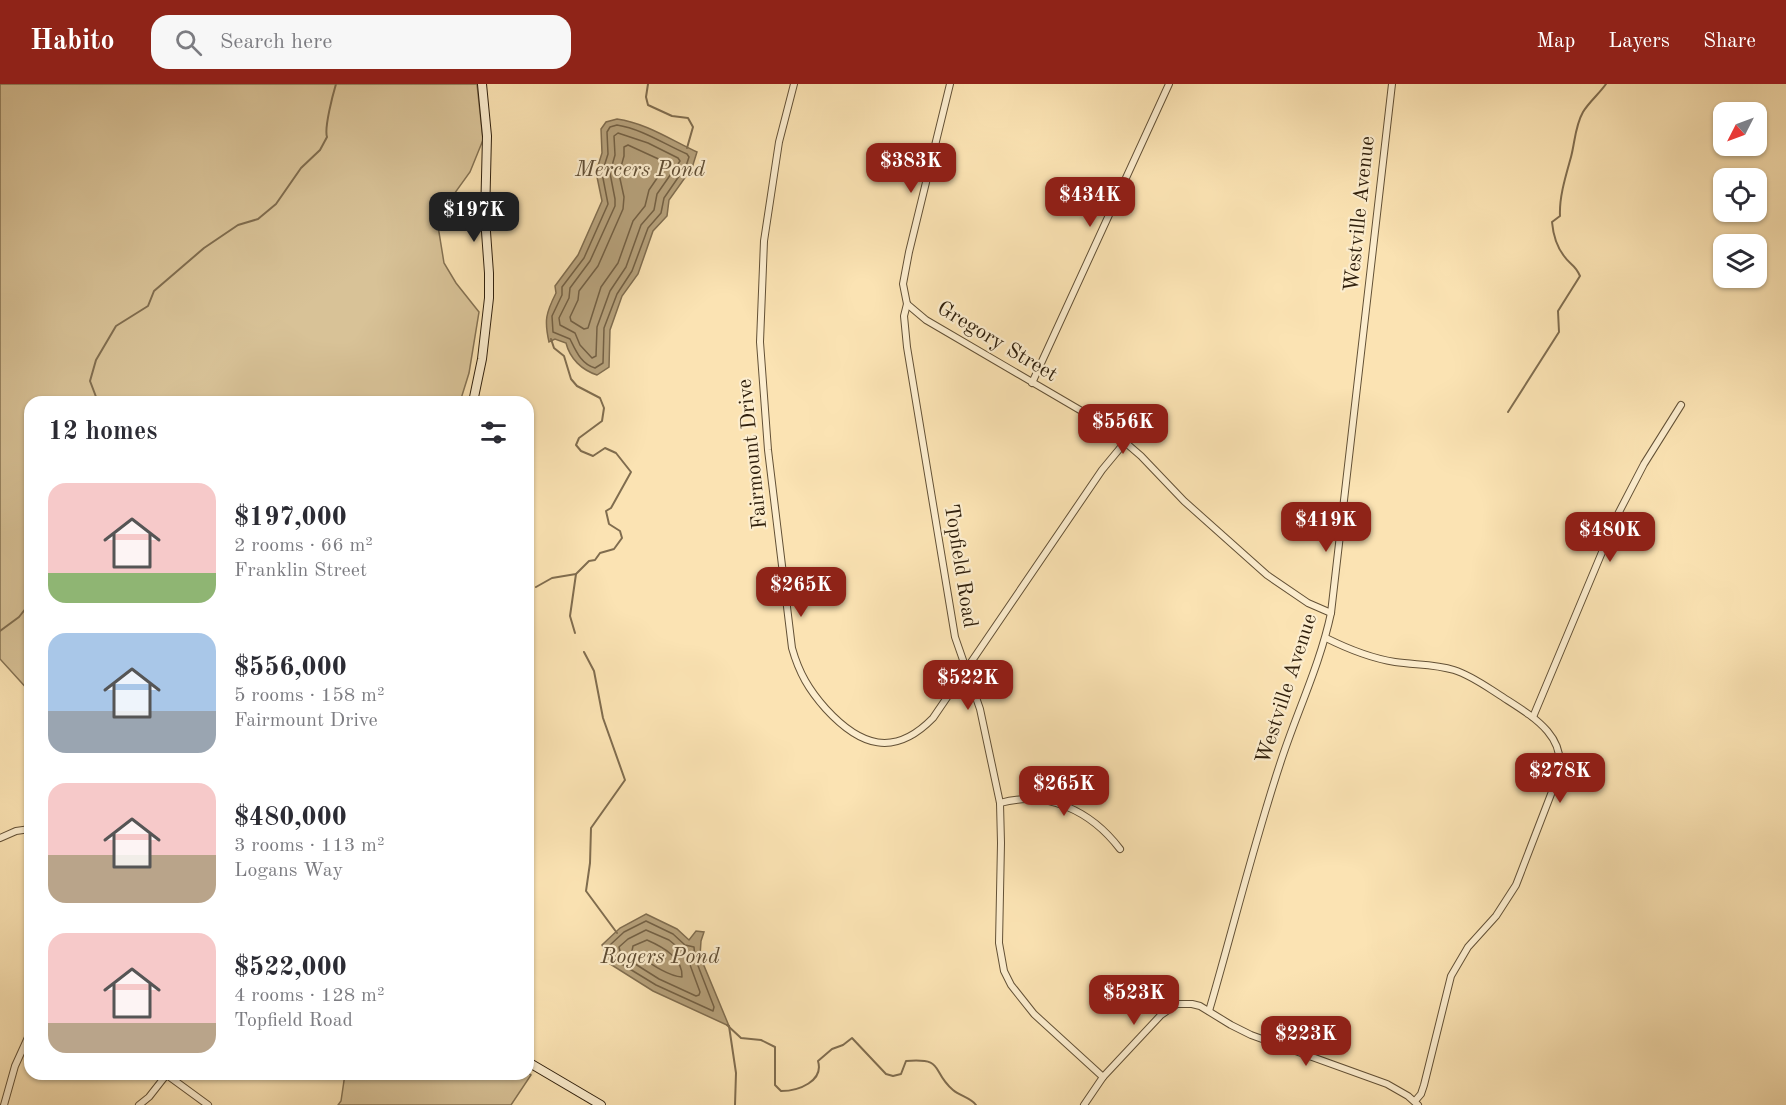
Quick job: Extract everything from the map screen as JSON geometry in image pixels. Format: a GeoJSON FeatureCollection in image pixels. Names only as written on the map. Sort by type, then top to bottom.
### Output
{"type":"FeatureCollection","features":[{"type":"Feature","properties":{"kind":"main road"},"geometry":{"type":"LineString","coordinates":[[474,396],[482,359],[489,298],[485,218],[488,136],[482,84]]}},
{"type":"Feature","properties":{"kind":"main road"},"geometry":{"type":"LineString","coordinates":[[534,1066],[601,1105]]}},
{"type":"Feature","properties":{"kind":"street","name":"Fairmount Drive"},"geometry":{"type":"LineString","coordinates":[[794,84],[779,142],[764,242],[760,342],[768,450],[792,648],[796,664],[808,687],[836,719],[860,738],[880,744],[903,739],[923,728],[933,718],[1102,470],[1126,441]]}},
{"type":"Feature","properties":{"kind":"street","name":"Gregory Street"},"geometry":{"type":"LineString","coordinates":[[950,84],[909,252],[903,284],[907,304],[926,320],[1085,413],[1126,441],[1184,501],[1267,575],[1308,603],[1331,613]]}},
{"type":"Feature","properties":{"kind":"street"},"geometry":{"type":"LineString","coordinates":[[1032,383],[1168,84]]}},
{"type":"Feature","properties":{"kind":"street","name":"Westville Avenue"},"geometry":{"type":"LineString","coordinates":[[1209,1011],[1271,791],[1326,638],[1331,613],[1392,84]]}},
{"type":"Feature","properties":{"kind":"street","name":"Topfield Road"},"geometry":{"type":"LineString","coordinates":[[907,304],[904,316],[907,347],[955,637],[980,709],[1000,803],[999,943],[1004,971],[1011,985],[1034,1014],[1102,1077]]}},
{"type":"Feature","properties":{"kind":"street"},"geometry":{"type":"LineString","coordinates":[[1533,717],[1618,514],[1644,464],[1681,405]]}},
{"type":"Feature","properties":{"kind":"street"},"geometry":{"type":"LineString","coordinates":[[1084,1105],[1102,1077],[1147,1029],[1177,1004],[1192,1004],[1251,1035],[1387,1084],[1417,1103],[1424,1085],[1451,976],[1468,947],[1496,916],[1516,885],[1558,776],[1560,754],[1545,726],[1468,675],[1454,669],[1376,659],[1326,638]]}},
{"type":"Feature","properties":{"kind":"street"},"geometry":{"type":"LineString","coordinates":[[1000,803],[1026,798],[1065,804],[1094,821],[1109,834],[1120,849]]}},
{"type":"Feature","properties":{"kind":"street"},"geometry":{"type":"LineString","coordinates":[[0,838],[24,830]]}},
{"type":"Feature","properties":{"kind":"street"},"geometry":{"type":"LineString","coordinates":[[4,1105],[15,1066],[24,1046]]}},
{"type":"Feature","properties":{"kind":"street"},"geometry":{"type":"LineString","coordinates":[[139,1105],[149,1097],[162,1080]]}},
{"type":"Feature","properties":{"kind":"street"},"geometry":{"type":"LineString","coordinates":[[175,1080],[208,1105]]}},
{"type":"Feature","properties":{"kind":"shaded area"},"geometry":{"type":"Polygon","coordinates":[[[0,84],[477,84],[483,140],[470,172],[444,208],[438,226],[444,263],[456,283],[479,312],[469,373],[462,396],[24,396],[24,685],[0,659],[0,84]]]}},
{"type":"Feature","properties":{"kind":"shaded area"},"geometry":{"type":"Polygon","coordinates":[[[344,1080],[528,1080],[511,1105],[338,1105],[341,1101],[344,1080]]]}},
{"type":"Feature","properties":{"kind":"water","name":"Mercers Pond"},"geometry":{"type":"Polygon","coordinates":[[[617,119],[648,128],[697,152],[692,168],[669,200],[667,216],[653,231],[638,274],[622,296],[610,330],[609,367],[597,375],[577,363],[566,343],[555,339],[549,342],[546,322],[556,293],[555,286],[578,255],[602,201],[596,172],[602,153],[601,129],[606,122],[617,119]]]}},
{"type":"Feature","properties":{"kind":"water","name":"Rogers Pond"},"geometry":{"type":"Polygon","coordinates":[[[646,914],[677,929],[689,940],[696,931],[704,932],[700,956],[729,1026],[653,991],[610,964],[602,945],[620,928],[646,914]]]}},
{"type":"Feature","properties":{"kind":"waterway"},"geometry":{"type":"LineString","coordinates":[[96,396],[90,381],[96,360],[116,326],[148,306],[154,291],[204,248],[238,225],[258,219],[276,204],[301,168],[320,150],[327,137],[328,119],[336,84]]}},
{"type":"Feature","properties":{"kind":"waterway"},"geometry":{"type":"LineString","coordinates":[[648,84],[646,97],[648,105],[672,116],[688,118],[693,127],[687,148]]}},
{"type":"Feature","properties":{"kind":"waterway"},"geometry":{"type":"LineString","coordinates":[[1508,412],[1559,332],[1558,311],[1580,276],[1559,248],[1552,222],[1560,216],[1563,186],[1580,117],[1606,84]]}},
{"type":"Feature","properties":{"kind":"waterway"},"geometry":{"type":"LineString","coordinates":[[536,587],[552,578],[576,574],[589,561],[595,560],[600,553],[614,549],[622,538],[620,531],[609,524],[606,511],[611,508],[631,472],[616,453],[605,448],[593,456],[581,451],[576,445],[579,438],[602,421],[604,408],[600,398],[577,386],[571,379],[564,356],[554,348],[551,339]]}},
{"type":"Feature","properties":{"kind":"waterway"},"geometry":{"type":"LineString","coordinates":[[575,633],[570,616],[576,574]]}},
{"type":"Feature","properties":{"kind":"waterway"},"geometry":{"type":"LineString","coordinates":[[0,631],[24,611]]}},
{"type":"Feature","properties":{"kind":"waterway"},"geometry":{"type":"LineString","coordinates":[[584,652],[594,671],[603,718],[625,780],[591,828],[586,891],[617,933]]}},
{"type":"Feature","properties":{"kind":"waterway"},"geometry":{"type":"LineString","coordinates":[[727,1025],[741,1038],[761,1040],[775,1047],[775,1085],[781,1091],[808,1084],[817,1074],[818,1061],[832,1049],[852,1038],[886,1074],[893,1076],[901,1074],[906,1061],[927,1061],[936,1067],[953,1090],[976,1105]]}},
{"type":"Feature","properties":{"kind":"waterway"},"geometry":{"type":"LineString","coordinates":[[729,1026],[736,1073],[735,1105]]}}]}
